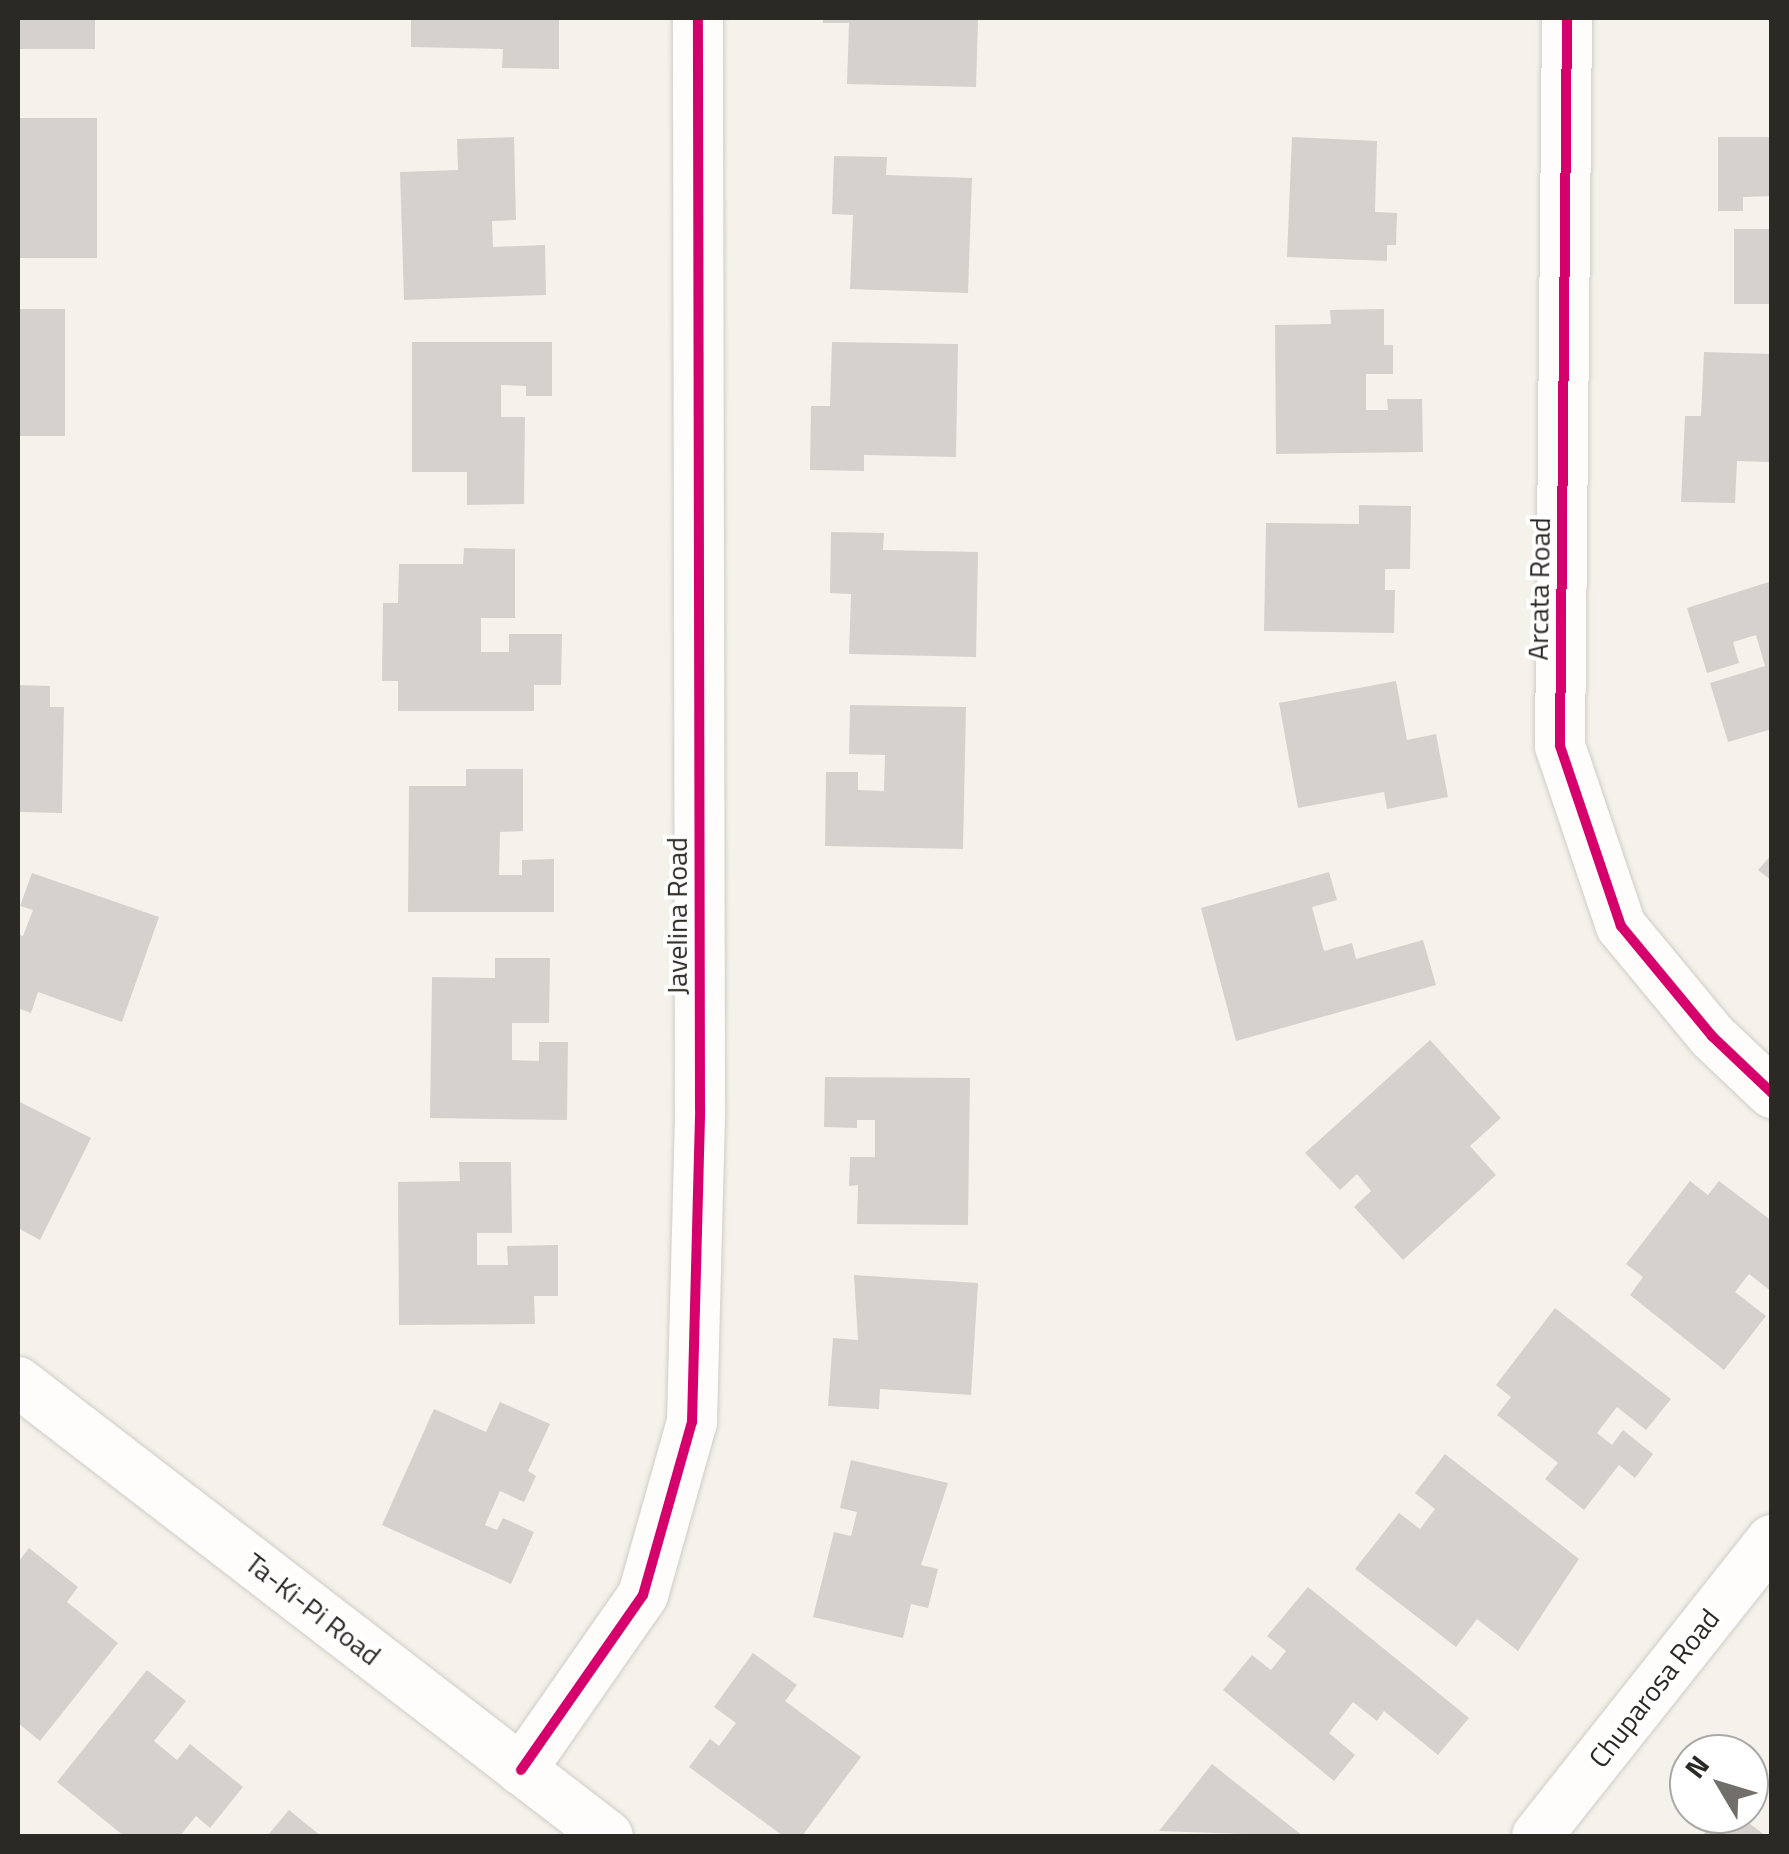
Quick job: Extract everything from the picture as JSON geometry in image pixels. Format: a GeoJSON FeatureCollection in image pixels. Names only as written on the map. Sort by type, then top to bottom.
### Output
{"type":"FeatureCollection","features":[{"type":"Feature","properties":{"kind":"street","name":"Javelina Road"},"geometry":{"type":"LineString","coordinates":[[521,1770],[643,1595],[692,1422],[700,1109],[698,18]]}},
{"type":"Feature","properties":{"kind":"street","name":"Arcata Road"},"geometry":{"type":"LineString","coordinates":[[1567,18],[1560,746],[1621,926],[1712,1036],[1772,1093]]}},
{"type":"Feature","properties":{"kind":"street","name":"Ta-Ki-Pi Road"},"geometry":{"type":"LineString","coordinates":[[18,1382],[608,1836]]}},
{"type":"Feature","properties":{"kind":"street","name":"Chuparosa Road"},"geometry":{"type":"LineString","coordinates":[[1537,1836],[1772,1540]]}},
{"type":"Feature","properties":{"kind":"building"},"geometry":{"type":"Polygon","coordinates":[[[18,18],[95,18],[95,49],[18,49],[18,18]]]}},
{"type":"Feature","properties":{"kind":"building"},"geometry":{"type":"Polygon","coordinates":[[[411,18],[559,18],[559,69],[502,68],[503,49],[411,47],[411,18]]]}},
{"type":"Feature","properties":{"kind":"building"},"geometry":{"type":"Polygon","coordinates":[[[823,18],[978,18],[976,87],[847,84],[849,23],[823,23],[823,18]]]}},
{"type":"Feature","properties":{"kind":"building"},"geometry":{"type":"Polygon","coordinates":[[[18,118],[97,118],[97,258],[18,258],[18,118]]]}},
{"type":"Feature","properties":{"kind":"building"},"geometry":{"type":"Polygon","coordinates":[[[514,137],[516,220],[492,221],[493,247],[545,245],[546,295],[404,300],[400,172],[458,170],[457,139],[514,137]]]}},
{"type":"Feature","properties":{"kind":"building"},"geometry":{"type":"Polygon","coordinates":[[[1292,137],[1377,141],[1375,212],[1397,213],[1396,245],[1387,245],[1387,261],[1287,257],[1292,137]]]}},
{"type":"Feature","properties":{"kind":"building"},"geometry":{"type":"Polygon","coordinates":[[[1718,137],[1772,137],[1772,196],[1743,197],[1743,211],[1718,211],[1718,137]]]}},
{"type":"Feature","properties":{"kind":"building"},"geometry":{"type":"Polygon","coordinates":[[[834,156],[887,157],[886,175],[972,178],[968,293],[850,289],[853,215],[832,214],[834,156]]]}},
{"type":"Feature","properties":{"kind":"building"},"geometry":{"type":"Polygon","coordinates":[[[1734,229],[1772,229],[1772,304],[1734,304],[1734,229]]]}},
{"type":"Feature","properties":{"kind":"building"},"geometry":{"type":"Polygon","coordinates":[[[18,309],[65,309],[65,436],[18,436],[18,309]]]}},
{"type":"Feature","properties":{"kind":"building"},"geometry":{"type":"Polygon","coordinates":[[[1384,309],[1384,345],[1393,345],[1393,374],[1366,374],[1366,410],[1388,410],[1387,399],[1422,399],[1423,452],[1276,454],[1275,325],[1331,324],[1330,310],[1384,309]]]}},
{"type":"Feature","properties":{"kind":"building"},"geometry":{"type":"Polygon","coordinates":[[[412,342],[552,342],[552,396],[526,396],[526,386],[501,385],[501,417],[525,417],[524,504],[467,505],[467,472],[412,472],[412,342]]]}},
{"type":"Feature","properties":{"kind":"building"},"geometry":{"type":"Polygon","coordinates":[[[832,342],[958,344],[956,457],[864,455],[864,471],[810,470],[811,406],[830,406],[832,342]]]}},
{"type":"Feature","properties":{"kind":"building"},"geometry":{"type":"Polygon","coordinates":[[[1704,352],[1772,354],[1772,462],[1737,461],[1735,503],[1681,502],[1685,416],[1701,416],[1704,352]]]}},
{"type":"Feature","properties":{"kind":"building"},"geometry":{"type":"Polygon","coordinates":[[[1359,505],[1411,506],[1410,569],[1385,569],[1385,590],[1395,590],[1394,633],[1264,631],[1266,523],[1359,524],[1359,505]]]}},
{"type":"Feature","properties":{"kind":"building"},"geometry":{"type":"Polygon","coordinates":[[[831,532],[884,533],[883,550],[978,552],[976,657],[849,654],[851,594],[830,593],[831,532]]]}},
{"type":"Feature","properties":{"kind":"building"},"geometry":{"type":"Polygon","coordinates":[[[464,548],[515,549],[515,618],[481,618],[481,652],[509,652],[509,634],[562,634],[561,685],[534,685],[534,711],[398,711],[398,681],[382,681],[383,603],[398,603],[399,564],[463,564],[464,548]]]}},
{"type":"Feature","properties":{"kind":"building"},"geometry":{"type":"Polygon","coordinates":[[[1772,581],[1772,729],[1728,742],[1710,683],[1765,666],[1756,635],[1733,642],[1739,663],[1707,673],[1687,608],[1772,581]]]}},
{"type":"Feature","properties":{"kind":"building"},"geometry":{"type":"Polygon","coordinates":[[[1396,681],[1407,740],[1436,734],[1448,797],[1387,809],[1384,792],[1298,808],[1279,703],[1396,681]]]}},
{"type":"Feature","properties":{"kind":"building"},"geometry":{"type":"Polygon","coordinates":[[[18,685],[50,686],[50,707],[64,707],[62,813],[18,812],[18,685]]]}},
{"type":"Feature","properties":{"kind":"building"},"geometry":{"type":"Polygon","coordinates":[[[850,705],[966,707],[963,849],[825,846],[826,772],[858,772],[858,790],[884,791],[885,755],[849,754],[850,705]]]}},
{"type":"Feature","properties":{"kind":"building"},"geometry":{"type":"Polygon","coordinates":[[[466,769],[523,769],[523,831],[500,832],[499,875],[522,875],[522,860],[554,859],[554,912],[408,912],[409,786],[466,786],[466,769]]]}},
{"type":"Feature","properties":{"kind":"building"},"geometry":{"type":"Polygon","coordinates":[[[1772,854],[1772,881],[1758,870],[1772,854]]]}},
{"type":"Feature","properties":{"kind":"building"},"geometry":{"type":"Polygon","coordinates":[[[1329,872],[1337,900],[1312,907],[1324,951],[1352,943],[1356,959],[1423,940],[1436,985],[1236,1041],[1201,908],[1329,872]]]}},
{"type":"Feature","properties":{"kind":"building"},"geometry":{"type":"Polygon","coordinates":[[[32,873],[159,917],[122,1022],[38,992],[31,1013],[18,1008],[18,934],[23,936],[33,910],[20,906],[32,873]]]}},
{"type":"Feature","properties":{"kind":"building"},"geometry":{"type":"Polygon","coordinates":[[[495,958],[550,958],[549,1023],[512,1023],[512,1060],[539,1061],[539,1042],[568,1042],[567,1120],[430,1118],[432,977],[495,978],[495,958]]]}},
{"type":"Feature","properties":{"kind":"building"},"geometry":{"type":"Polygon","coordinates":[[[1430,1040],[1501,1118],[1470,1146],[1496,1175],[1403,1260],[1354,1207],[1371,1191],[1357,1174],[1340,1190],[1305,1153],[1430,1040]]]}},
{"type":"Feature","properties":{"kind":"building"},"geometry":{"type":"Polygon","coordinates":[[[825,1077],[970,1078],[968,1225],[857,1224],[858,1185],[849,1186],[850,1157],[875,1157],[875,1120],[857,1120],[857,1128],[824,1127],[825,1077]]]}},
{"type":"Feature","properties":{"kind":"building"},"geometry":{"type":"Polygon","coordinates":[[[18,1101],[91,1138],[40,1240],[18,1228],[18,1101]]]}},
{"type":"Feature","properties":{"kind":"building"},"geometry":{"type":"Polygon","coordinates":[[[459,1162],[511,1162],[512,1233],[477,1233],[477,1265],[508,1265],[507,1246],[558,1245],[558,1296],[534,1296],[535,1324],[399,1325],[398,1182],[460,1181],[459,1162]]]}},
{"type":"Feature","properties":{"kind":"building"},"geometry":{"type":"Polygon","coordinates":[[[1690,1181],[1708,1195],[1719,1181],[1772,1221],[1772,1292],[1749,1274],[1735,1292],[1766,1316],[1724,1370],[1630,1295],[1643,1277],[1626,1264],[1690,1181]]]}},
{"type":"Feature","properties":{"kind":"building"},"geometry":{"type":"Polygon","coordinates":[[[854,1275],[978,1283],[971,1395],[880,1389],[879,1409],[828,1406],[833,1338],[858,1340],[854,1275]]]}},
{"type":"Feature","properties":{"kind":"building"},"geometry":{"type":"Polygon","coordinates":[[[1555,1308],[1671,1399],[1646,1430],[1617,1407],[1597,1433],[1612,1445],[1623,1430],[1653,1454],[1635,1478],[1619,1465],[1584,1510],[1545,1479],[1558,1463],[1497,1415],[1511,1397],[1496,1385],[1555,1308]]]}},
{"type":"Feature","properties":{"kind":"building"},"geometry":{"type":"Polygon","coordinates":[[[500,1402],[550,1424],[528,1471],[536,1476],[524,1502],[500,1491],[485,1525],[497,1530],[503,1518],[534,1532],[511,1584],[382,1525],[434,1409],[486,1432],[500,1402]]]}},
{"type":"Feature","properties":{"kind":"building"},"geometry":{"type":"Polygon","coordinates":[[[1445,1454],[1579,1559],[1518,1651],[1477,1619],[1456,1647],[1355,1569],[1399,1513],[1420,1529],[1435,1509],[1415,1493],[1445,1454]]]}},
{"type":"Feature","properties":{"kind":"building"},"geometry":{"type":"Polygon","coordinates":[[[851,1460],[948,1483],[921,1565],[938,1569],[928,1608],[911,1604],[903,1638],[813,1617],[834,1532],[851,1536],[857,1512],[840,1508],[851,1460]]]}},
{"type":"Feature","properties":{"kind":"building"},"geometry":{"type":"Polygon","coordinates":[[[29,1548],[78,1587],[67,1602],[118,1643],[40,1741],[18,1723],[18,1562],[29,1548]]]}},
{"type":"Feature","properties":{"kind":"building"},"geometry":{"type":"Polygon","coordinates":[[[1308,1587],[1469,1718],[1438,1755],[1384,1711],[1377,1721],[1353,1702],[1329,1733],[1355,1755],[1334,1781],[1223,1690],[1252,1655],[1271,1670],[1286,1651],[1267,1636],[1308,1587]]]}},
{"type":"Feature","properties":{"kind":"building"},"geometry":{"type":"Polygon","coordinates":[[[753,1653],[797,1685],[785,1701],[861,1757],[802,1836],[783,1836],[689,1767],[710,1739],[719,1746],[736,1723],[714,1707],[753,1653]]]}},
{"type":"Feature","properties":{"kind":"building"},"geometry":{"type":"Polygon","coordinates":[[[147,1670],[186,1701],[154,1741],[177,1760],[190,1744],[243,1787],[210,1828],[196,1816],[180,1836],[124,1836],[57,1782],[147,1670]]]}},
{"type":"Feature","properties":{"kind":"building"},"geometry":{"type":"Polygon","coordinates":[[[1212,1764],[1303,1836],[1159,1831],[1212,1764]]]}},
{"type":"Feature","properties":{"kind":"building"},"geometry":{"type":"Polygon","coordinates":[[[289,1810],[321,1836],[267,1836],[289,1810]]]}},
{"type":"Feature","properties":{"kind":"building"},"geometry":{"type":"Polygon","coordinates":[[[1763,1834],[1766,1836],[1702,1836],[1763,1834]]]}},
{"type":"Feature","properties":{"kind":"cycle path"},"geometry":{"type":"LineString","coordinates":[[521,1770],[643,1595],[692,1422],[700,1109],[698,18]]}},
{"type":"Feature","properties":{"kind":"cycle path"},"geometry":{"type":"LineString","coordinates":[[1567,18],[1560,746],[1621,926],[1712,1036],[1772,1093]]}}]}
